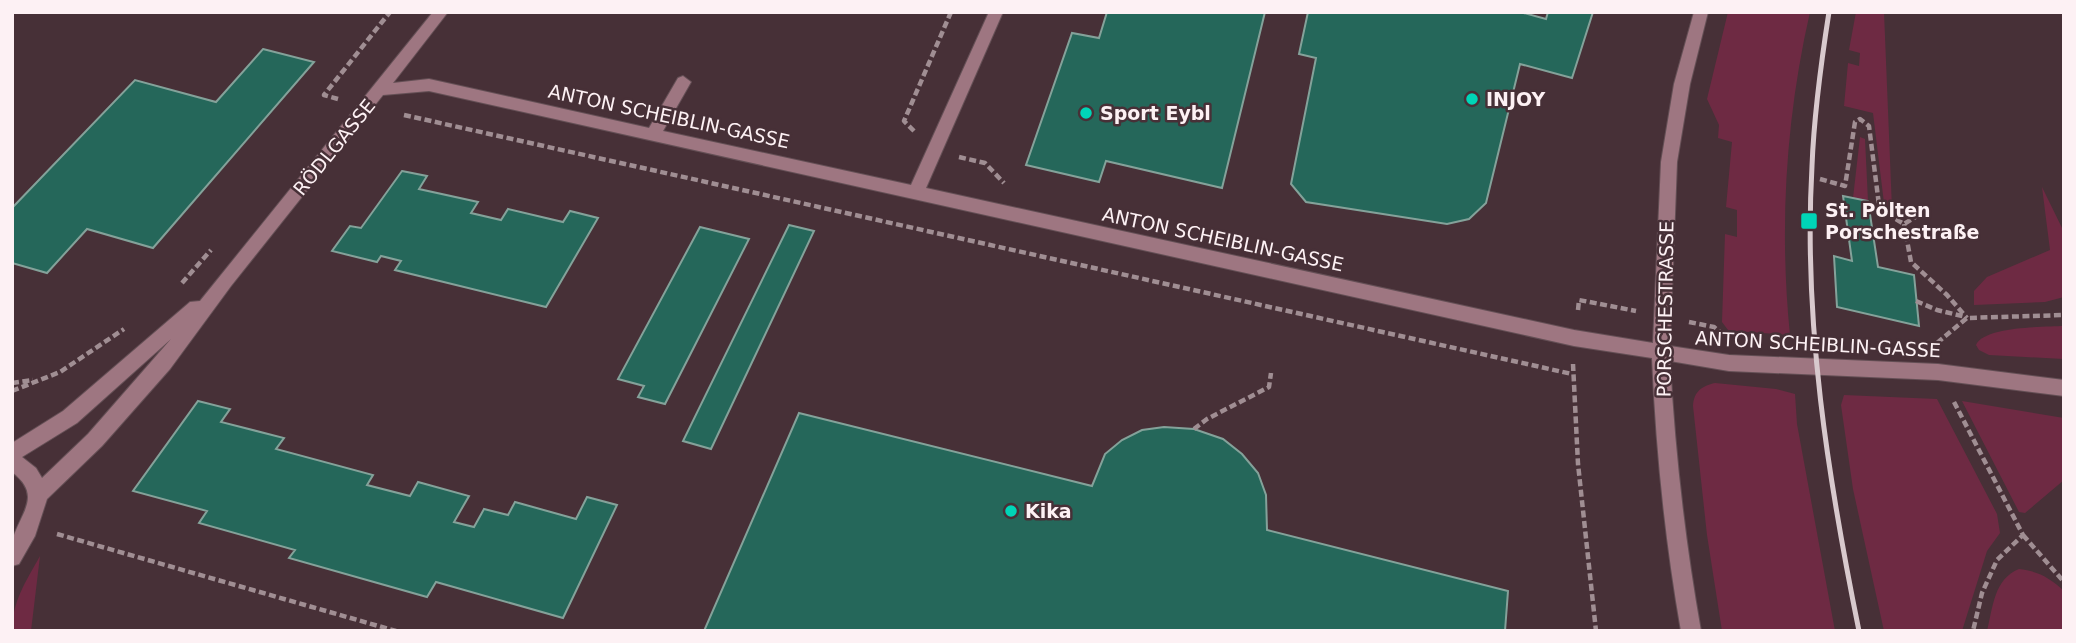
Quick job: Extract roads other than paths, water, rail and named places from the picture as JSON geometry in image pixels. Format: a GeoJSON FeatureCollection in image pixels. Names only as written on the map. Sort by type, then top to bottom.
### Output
{"type":"FeatureCollection","features":[{"type":"Feature","properties":{"kind":"street","name":"RÖDLGASSE"},"geometry":{"type":"LineString","coordinates":[[37,496],[95,440],[164,363],[225,281],[441,12]]}},
{"type":"Feature","properties":{"kind":"street"},"geometry":{"type":"LineString","coordinates":[[916,192],[996,12]]}},
{"type":"Feature","properties":{"kind":"street","name":"PORSCHESTRASSE"},"geometry":{"type":"LineString","coordinates":[[1691,631],[1675,540],[1666,455],[1661,354],[1669,162],[1682,84],[1701,12]]}},
{"type":"Feature","properties":{"kind":"street"},"geometry":{"type":"LineString","coordinates":[[653,135],[683,82]]}},
{"type":"Feature","properties":{"kind":"street","name":"ANTON SCHEIBLIN-GASSE"},"geometry":{"type":"LineString","coordinates":[[380,90],[429,85],[1574,338],[1661,354],[1772,366],[1938,372],[2064,388]]}},
{"type":"Feature","properties":{"kind":"street","name":"RÖDLGASSE"},"geometry":{"type":"LineString","coordinates":[[12,453],[78,411],[225,281]]}},
{"type":"Feature","properties":{"kind":"street"},"geometry":{"type":"LineString","coordinates":[[12,460],[33,479],[37,496],[32,526],[12,557]]}},
{"type":"Feature","properties":{"kind":"railway"},"geometry":{"type":"LineString","coordinates":[[1829,12],[1813,147],[1811,283],[1820,400],[1837,516],[1859,631]]}},
{"type":"Feature","properties":{"kind":"place","name":"INJOY"},"geometry":{"type":"Point","coordinates":[1472,99]}},
{"type":"Feature","properties":{"kind":"place","name":"Sport Eybl"},"geometry":{"type":"Point","coordinates":[1086,113]}},
{"type":"Feature","properties":{"kind":"place","name":"St. Pölten Porschestraße"},"geometry":{"type":"Point","coordinates":[1809,221]}},
{"type":"Feature","properties":{"kind":"place","name":"Kika"},"geometry":{"type":"Point","coordinates":[1011,511]}}]}
